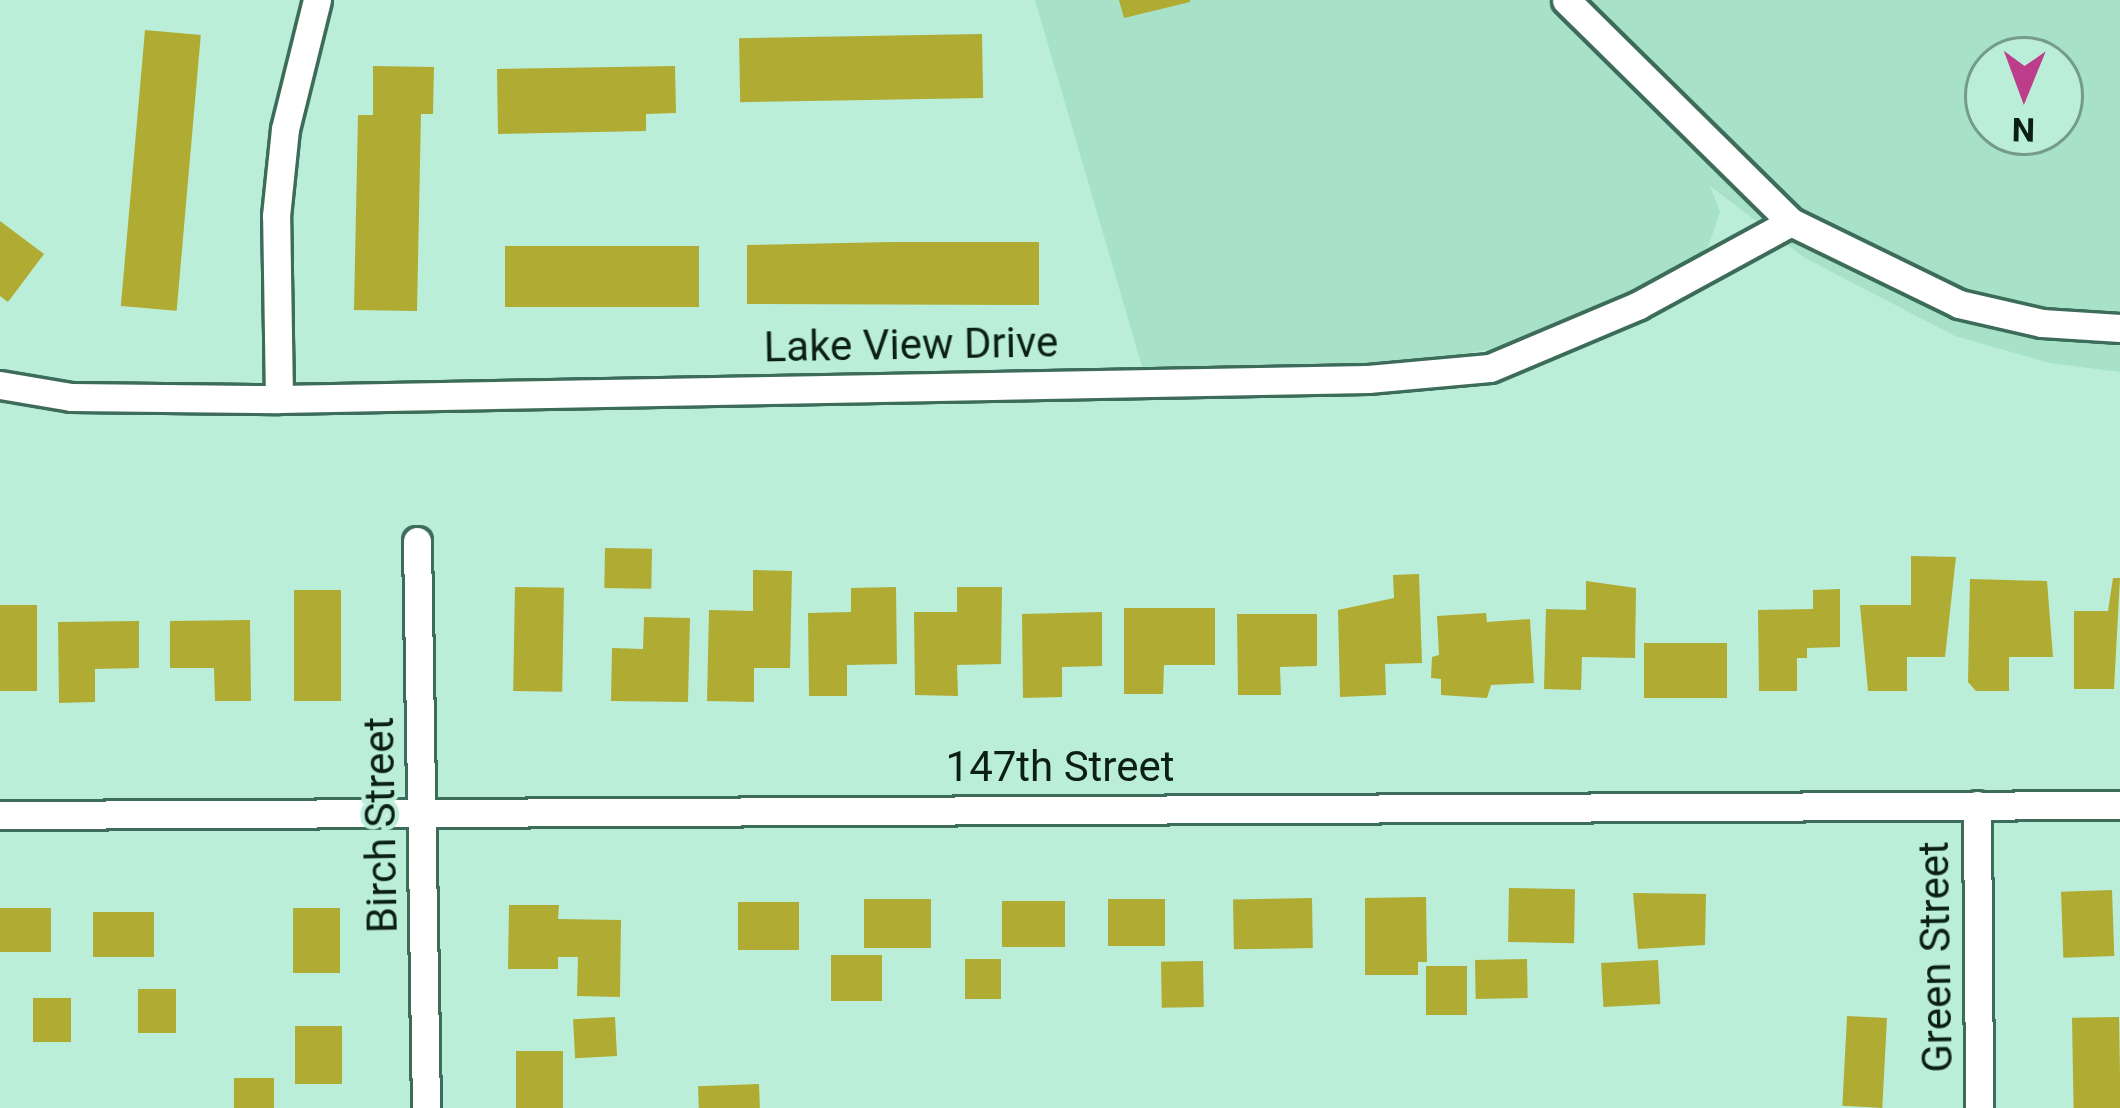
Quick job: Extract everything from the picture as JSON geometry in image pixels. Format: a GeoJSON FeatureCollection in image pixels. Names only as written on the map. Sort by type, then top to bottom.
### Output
{"type":"FeatureCollection","features":[{"type":"Feature","properties":{"kind":"street"},"geometry":{"type":"LineString","coordinates":[[279,399],[276,216],[285,129],[317,0]]}},
{"type":"Feature","properties":{"kind":"street"},"geometry":{"type":"LineString","coordinates":[[1566,0],[1791,222],[1959,304],[2042,323],[2120,328]]}},
{"type":"Feature","properties":{"kind":"street","name":"Lake View Drive"},"geometry":{"type":"LineString","coordinates":[[0,385],[71,397],[279,399],[1368,379],[1490,368],[1639,305],[1791,222]]}},
{"type":"Feature","properties":{"kind":"street","name":"Birch Street"},"geometry":{"type":"LineString","coordinates":[[417,541],[427,1108]]}},
{"type":"Feature","properties":{"kind":"street","name":"147th Street"},"geometry":{"type":"LineString","coordinates":[[0,815],[2120,805]]}},
{"type":"Feature","properties":{"kind":"street","name":"Green Street"},"geometry":{"type":"LineString","coordinates":[[1976,806],[1979,1108]]}},
{"type":"Feature","properties":{"kind":"shaded area"},"geometry":{"type":"Polygon","coordinates":[[[1035,0],[2120,0],[2120,372],[2050,363],[1955,336],[1805,258],[1710,186],[1720,212],[1708,247],[1676,274],[1529,343],[1383,367],[1143,370],[1035,0]]]}},
{"type":"Feature","properties":{"kind":"building"},"geometry":{"type":"Polygon","coordinates":[[[1119,0],[1190,0],[1190,2],[1124,18],[1119,0]]]}},
{"type":"Feature","properties":{"kind":"building"},"geometry":{"type":"Polygon","coordinates":[[[145,30],[201,35],[177,311],[121,306],[145,30]]]}},
{"type":"Feature","properties":{"kind":"building"},"geometry":{"type":"Polygon","coordinates":[[[982,34],[983,98],[740,102],[739,38],[982,34]]]}},
{"type":"Feature","properties":{"kind":"building"},"geometry":{"type":"Polygon","coordinates":[[[373,66],[434,67],[433,114],[421,114],[417,311],[354,310],[358,115],[373,115],[373,66]]]}},
{"type":"Feature","properties":{"kind":"building"},"geometry":{"type":"Polygon","coordinates":[[[675,66],[676,113],[646,114],[646,131],[498,134],[497,69],[675,66]]]}},
{"type":"Feature","properties":{"kind":"building"},"geometry":{"type":"Polygon","coordinates":[[[0,221],[44,254],[8,302],[0,296],[0,221]]]}},
{"type":"Feature","properties":{"kind":"building"},"geometry":{"type":"Polygon","coordinates":[[[1039,242],[1039,305],[747,304],[747,245],[1039,242]]]}},
{"type":"Feature","properties":{"kind":"building"},"geometry":{"type":"Polygon","coordinates":[[[505,246],[699,246],[699,307],[505,307],[505,246]]]}},
{"type":"Feature","properties":{"kind":"building"},"geometry":{"type":"Polygon","coordinates":[[[605,548],[652,549],[651,589],[604,588],[605,548]]]}},
{"type":"Feature","properties":{"kind":"building"},"geometry":{"type":"Polygon","coordinates":[[[1911,556],[1956,557],[1945,657],[1907,657],[1907,691],[1868,691],[1860,605],[1911,605],[1911,556]]]}},
{"type":"Feature","properties":{"kind":"building"},"geometry":{"type":"Polygon","coordinates":[[[753,570],[792,571],[790,668],[754,668],[754,702],[707,701],[709,610],[753,611],[753,570]]]}},
{"type":"Feature","properties":{"kind":"building"},"geometry":{"type":"Polygon","coordinates":[[[1419,574],[1422,663],[1385,664],[1386,695],[1340,697],[1338,610],[1394,598],[1393,575],[1419,574]]]}},
{"type":"Feature","properties":{"kind":"building"},"geometry":{"type":"Polygon","coordinates":[[[2113,578],[2120,578],[2114,689],[2074,689],[2074,611],[2108,611],[2113,578]]]}},
{"type":"Feature","properties":{"kind":"building"},"geometry":{"type":"Polygon","coordinates":[[[1970,579],[2047,581],[2053,657],[2009,657],[2009,691],[1976,691],[1968,682],[1970,579]]]}},
{"type":"Feature","properties":{"kind":"building"},"geometry":{"type":"Polygon","coordinates":[[[1586,581],[1636,588],[1635,658],[1582,657],[1581,690],[1544,689],[1546,609],[1586,610],[1586,581]]]}},
{"type":"Feature","properties":{"kind":"building"},"geometry":{"type":"Polygon","coordinates":[[[515,587],[564,588],[562,692],[513,691],[515,587]]]}},
{"type":"Feature","properties":{"kind":"building"},"geometry":{"type":"Polygon","coordinates":[[[896,587],[897,664],[847,665],[847,696],[809,696],[808,613],[851,612],[851,588],[896,587]]]}},
{"type":"Feature","properties":{"kind":"building"},"geometry":{"type":"Polygon","coordinates":[[[957,587],[1002,587],[1001,664],[957,665],[958,696],[915,695],[914,612],[957,612],[957,587]]]}},
{"type":"Feature","properties":{"kind":"building"},"geometry":{"type":"Polygon","coordinates":[[[1840,589],[1840,647],[1807,648],[1807,658],[1797,658],[1797,691],[1759,691],[1758,610],[1813,609],[1813,590],[1840,589]]]}},
{"type":"Feature","properties":{"kind":"building"},"geometry":{"type":"Polygon","coordinates":[[[294,590],[341,590],[341,701],[294,701],[294,590]]]}},
{"type":"Feature","properties":{"kind":"building"},"geometry":{"type":"Polygon","coordinates":[[[0,605],[37,605],[37,691],[0,691],[0,605]]]}},
{"type":"Feature","properties":{"kind":"building"},"geometry":{"type":"Polygon","coordinates":[[[1124,608],[1215,608],[1215,665],[1164,665],[1163,694],[1124,694],[1124,608]]]}},
{"type":"Feature","properties":{"kind":"building"},"geometry":{"type":"Polygon","coordinates":[[[1102,612],[1102,666],[1062,667],[1062,697],[1023,698],[1022,614],[1102,612]]]}},
{"type":"Feature","properties":{"kind":"building"},"geometry":{"type":"Polygon","coordinates":[[[1486,613],[1487,622],[1530,619],[1534,683],[1491,685],[1487,698],[1441,695],[1441,679],[1431,678],[1432,657],[1439,655],[1437,616],[1486,613]]]}},
{"type":"Feature","properties":{"kind":"building"},"geometry":{"type":"Polygon","coordinates":[[[1237,614],[1317,614],[1317,666],[1280,667],[1281,695],[1238,695],[1237,614]]]}},
{"type":"Feature","properties":{"kind":"building"},"geometry":{"type":"Polygon","coordinates":[[[644,617],[690,618],[688,702],[611,701],[612,648],[643,649],[644,617]]]}},
{"type":"Feature","properties":{"kind":"building"},"geometry":{"type":"Polygon","coordinates":[[[250,620],[251,701],[215,701],[214,668],[170,668],[170,621],[250,620]]]}},
{"type":"Feature","properties":{"kind":"building"},"geometry":{"type":"Polygon","coordinates":[[[139,621],[139,668],[95,669],[95,702],[59,703],[58,622],[139,621]]]}},
{"type":"Feature","properties":{"kind":"building"},"geometry":{"type":"Polygon","coordinates":[[[1644,643],[1727,643],[1727,698],[1644,698],[1644,643]]]}},
{"type":"Feature","properties":{"kind":"building"},"geometry":{"type":"Polygon","coordinates":[[[1509,888],[1575,889],[1574,943],[1508,942],[1509,888]]]}},
{"type":"Feature","properties":{"kind":"building"},"geometry":{"type":"Polygon","coordinates":[[[2112,890],[2114,956],[2063,958],[2061,892],[2112,890]]]}},
{"type":"Feature","properties":{"kind":"building"},"geometry":{"type":"Polygon","coordinates":[[[1633,893],[1706,894],[1705,945],[1638,949],[1633,893]]]}},
{"type":"Feature","properties":{"kind":"building"},"geometry":{"type":"Polygon","coordinates":[[[1426,897],[1427,962],[1418,962],[1418,975],[1365,975],[1365,898],[1426,897]]]}},
{"type":"Feature","properties":{"kind":"building"},"geometry":{"type":"Polygon","coordinates":[[[1312,898],[1313,948],[1234,949],[1233,899],[1312,898]]]}},
{"type":"Feature","properties":{"kind":"building"},"geometry":{"type":"Polygon","coordinates":[[[864,899],[931,899],[931,948],[864,948],[864,899]]]}},
{"type":"Feature","properties":{"kind":"building"},"geometry":{"type":"Polygon","coordinates":[[[1108,899],[1165,899],[1165,946],[1108,946],[1108,899]]]}},
{"type":"Feature","properties":{"kind":"building"},"geometry":{"type":"Polygon","coordinates":[[[1002,901],[1065,901],[1065,947],[1002,947],[1002,901]]]}},
{"type":"Feature","properties":{"kind":"building"},"geometry":{"type":"Polygon","coordinates":[[[738,902],[799,902],[799,950],[738,950],[738,902]]]}},
{"type":"Feature","properties":{"kind":"building"},"geometry":{"type":"Polygon","coordinates":[[[509,905],[559,905],[558,919],[621,920],[620,997],[577,996],[578,957],[558,957],[558,969],[508,969],[509,905]]]}},
{"type":"Feature","properties":{"kind":"building"},"geometry":{"type":"Polygon","coordinates":[[[0,908],[51,908],[51,952],[0,952],[0,908]]]}},
{"type":"Feature","properties":{"kind":"building"},"geometry":{"type":"Polygon","coordinates":[[[293,908],[340,908],[340,973],[293,973],[293,908]]]}},
{"type":"Feature","properties":{"kind":"building"},"geometry":{"type":"Polygon","coordinates":[[[93,912],[154,912],[154,957],[93,957],[93,912]]]}},
{"type":"Feature","properties":{"kind":"building"},"geometry":{"type":"Polygon","coordinates":[[[831,955],[882,955],[882,1001],[831,1001],[831,955]]]}},
{"type":"Feature","properties":{"kind":"building"},"geometry":{"type":"Polygon","coordinates":[[[965,959],[1001,959],[1001,999],[965,999],[965,959]]]}},
{"type":"Feature","properties":{"kind":"building"},"geometry":{"type":"Polygon","coordinates":[[[1527,959],[1528,998],[1476,999],[1475,960],[1527,959]]]}},
{"type":"Feature","properties":{"kind":"building"},"geometry":{"type":"Polygon","coordinates":[[[1658,960],[1660,1004],[1603,1007],[1601,963],[1658,960]]]}},
{"type":"Feature","properties":{"kind":"building"},"geometry":{"type":"Polygon","coordinates":[[[1203,961],[1204,1007],[1162,1008],[1161,962],[1203,961]]]}},
{"type":"Feature","properties":{"kind":"building"},"geometry":{"type":"Polygon","coordinates":[[[1426,966],[1467,966],[1467,1015],[1426,1015],[1426,966]]]}},
{"type":"Feature","properties":{"kind":"building"},"geometry":{"type":"Polygon","coordinates":[[[138,989],[176,989],[176,1033],[138,1033],[138,989]]]}},
{"type":"Feature","properties":{"kind":"building"},"geometry":{"type":"Polygon","coordinates":[[[33,998],[71,998],[71,1042],[33,1042],[33,998]]]}},
{"type":"Feature","properties":{"kind":"building"},"geometry":{"type":"Polygon","coordinates":[[[1847,1016],[1887,1018],[1882,1108],[1842,1106],[1847,1016]]]}},
{"type":"Feature","properties":{"kind":"building"},"geometry":{"type":"Polygon","coordinates":[[[615,1017],[617,1056],[575,1058],[573,1019],[615,1017]]]}},
{"type":"Feature","properties":{"kind":"building"},"geometry":{"type":"Polygon","coordinates":[[[2119,1017],[2120,1108],[2074,1108],[2072,1018],[2119,1017]]]}},
{"type":"Feature","properties":{"kind":"building"},"geometry":{"type":"Polygon","coordinates":[[[295,1026],[342,1026],[342,1084],[295,1084],[295,1026]]]}},
{"type":"Feature","properties":{"kind":"building"},"geometry":{"type":"Polygon","coordinates":[[[516,1051],[563,1051],[563,1108],[516,1108],[516,1051]]]}},
{"type":"Feature","properties":{"kind":"building"},"geometry":{"type":"Polygon","coordinates":[[[234,1078],[274,1078],[274,1108],[234,1108],[234,1078]]]}},
{"type":"Feature","properties":{"kind":"building"},"geometry":{"type":"Polygon","coordinates":[[[759,1084],[760,1108],[699,1108],[698,1086],[759,1084]]]}}]}
